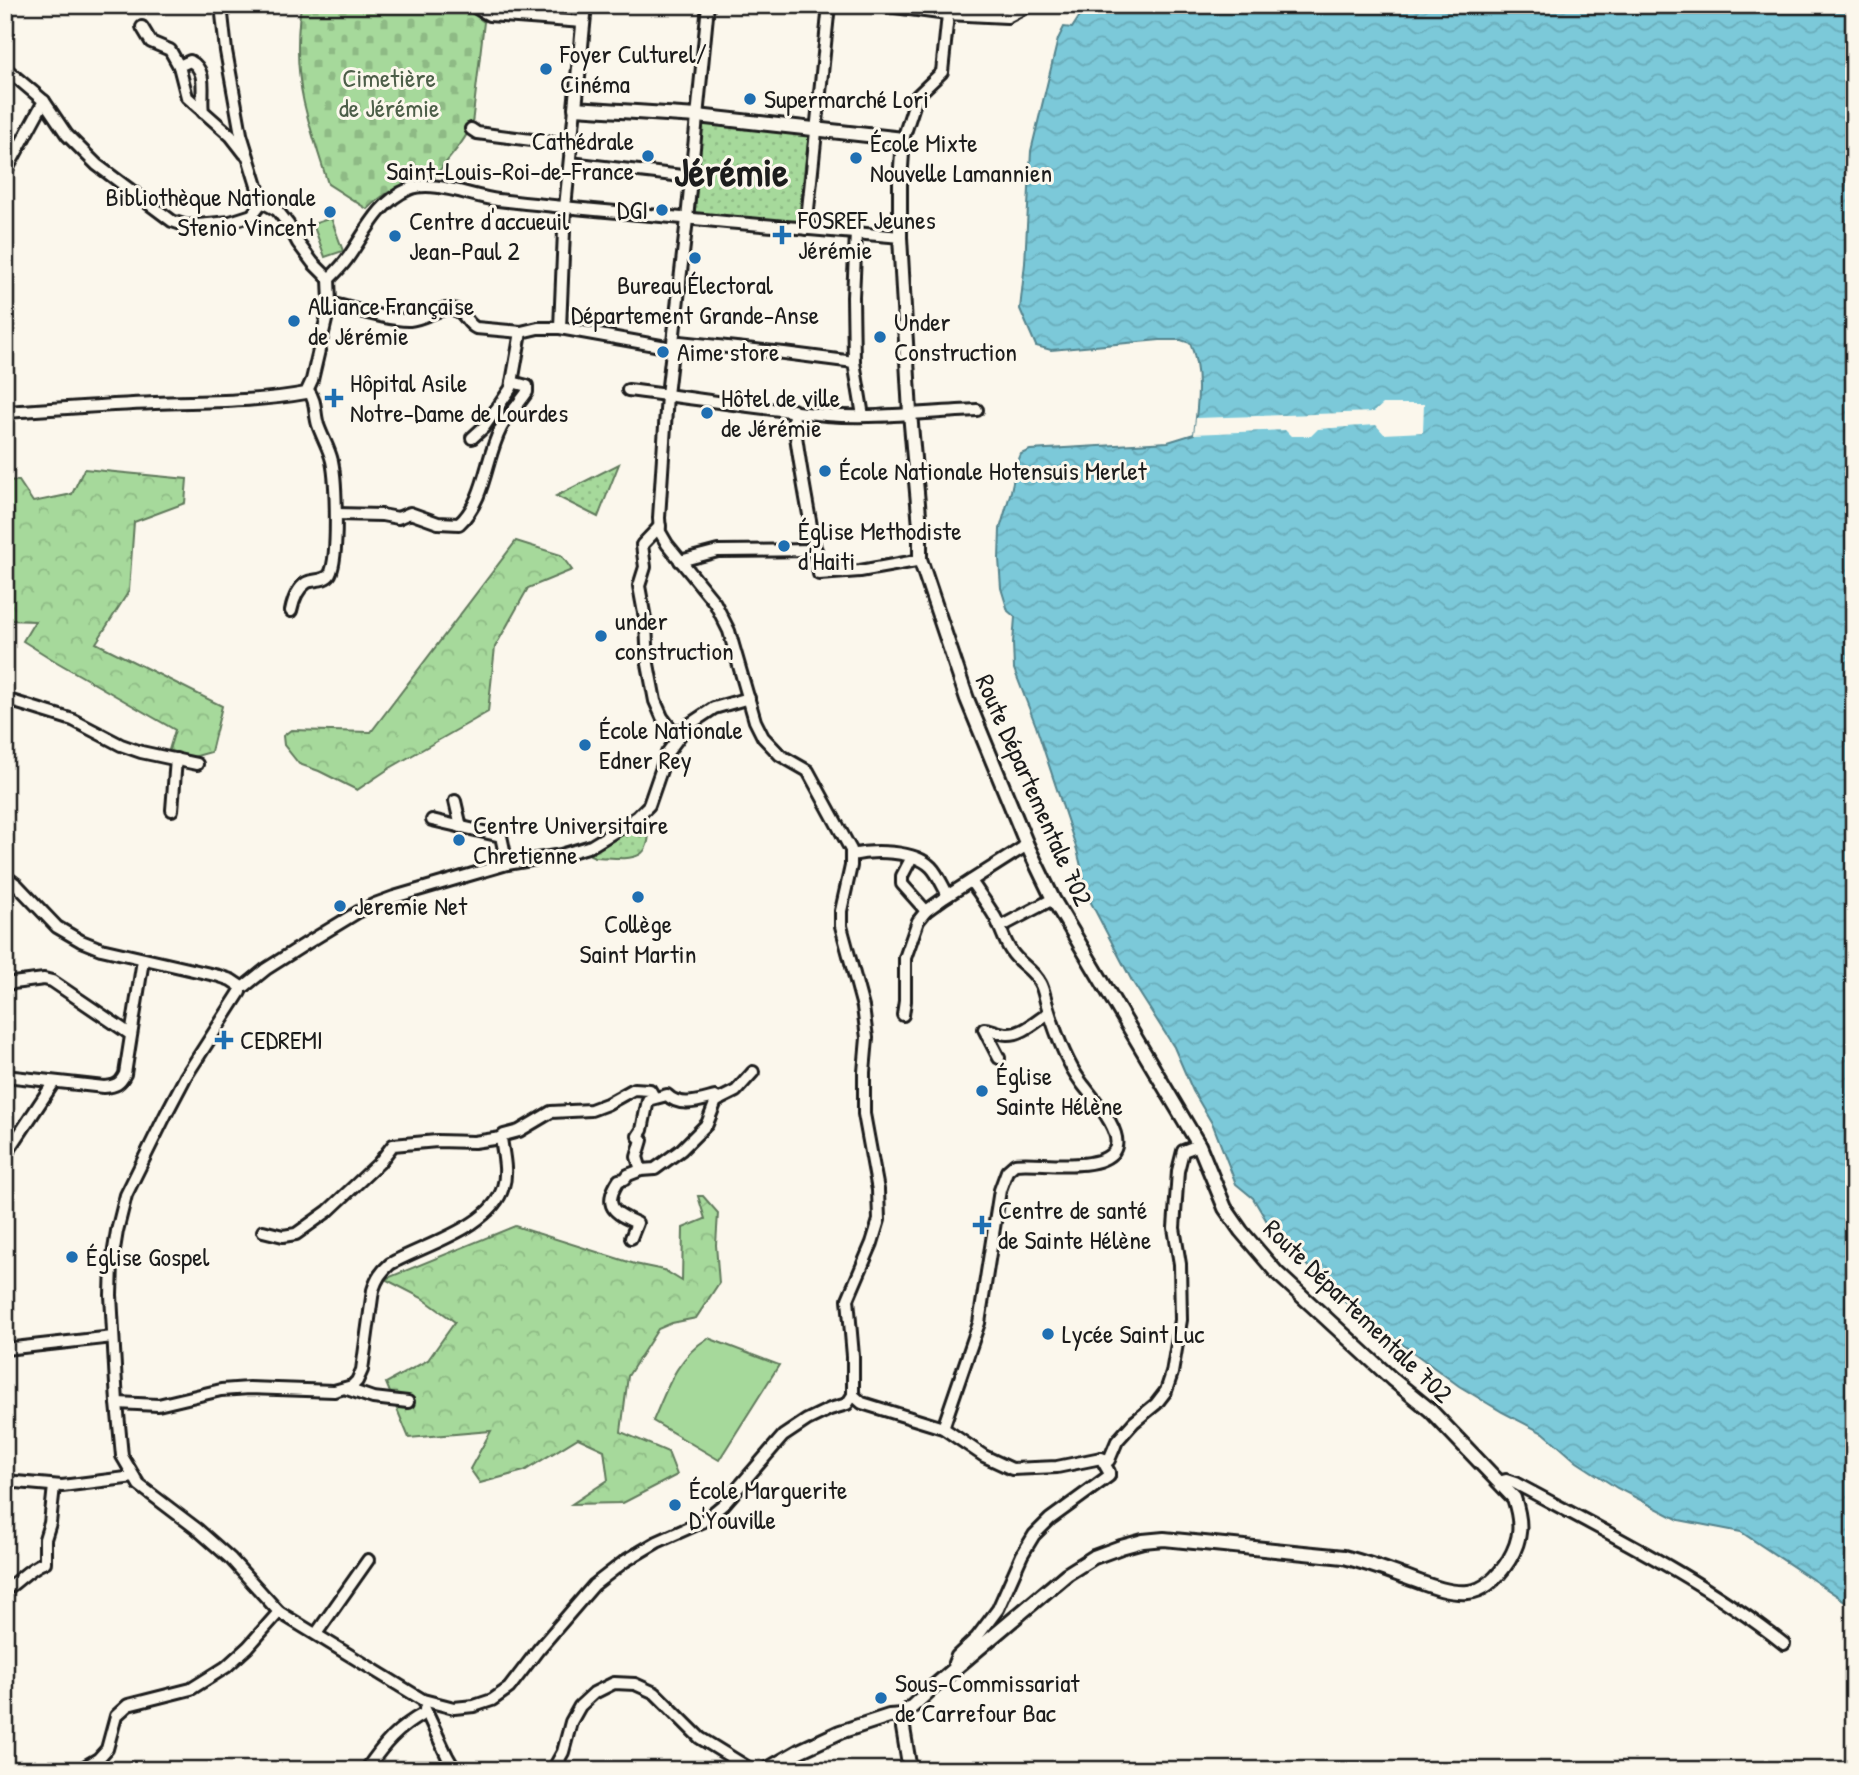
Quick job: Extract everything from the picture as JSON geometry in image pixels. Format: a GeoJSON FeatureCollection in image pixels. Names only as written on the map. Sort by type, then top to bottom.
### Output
{"type":"FeatureCollection","features":[{"type":"Feature","properties":{"kind":"main road"},"geometry":{"type":"LineString","coordinates":[[585,5],[575,108],[697,116],[903,139]]}},
{"type":"Feature","properties":{"kind":"main road","name":"Route Départementale 702"},"geometry":{"type":"LineString","coordinates":[[766,1770],[840,1732],[888,1716],[903,1715],[1067,1574],[1094,1557],[1121,1547],[1164,1539],[1343,1557],[1366,1562],[1429,1585],[1451,1591],[1470,1592],[1486,1586],[1502,1570],[1514,1551],[1520,1531],[1519,1513],[1514,1498],[1430,1410],[1392,1379],[1277,1273],[1241,1231],[1225,1208],[1199,1145],[1053,899],[1027,845],[967,699],[920,559],[900,237],[903,139]]}},
{"type":"Feature","properties":{"kind":"main road"},"geometry":{"type":"LineString","coordinates":[[903,1715],[911,1770]]}},
{"type":"Feature","properties":{"kind":"street"},"geometry":{"type":"LineString","coordinates":[[5,412],[290,395],[306,393],[308,390],[330,303],[329,279],[313,263],[277,210],[262,202],[241,134],[226,51],[221,5]]}},
{"type":"Feature","properties":{"kind":"street"},"geometry":{"type":"LineString","coordinates":[[471,5],[489,15],[583,22]]}},
{"type":"Feature","properties":{"kind":"street"},"geometry":{"type":"LineString","coordinates":[[708,5],[667,395],[660,532],[715,603],[729,631],[755,721],[763,737],[780,755],[808,771],[851,850],[841,926],[857,985],[867,1038],[864,1114],[878,1189],[879,1220],[848,1299],[853,1395],[847,1404],[807,1420],[783,1436],[725,1503],[702,1521],[657,1542],[625,1561],[594,1585],[509,1688],[492,1700],[474,1706],[454,1708],[423,1700],[279,1612],[231,1559],[139,1485],[134,1478],[122,1456],[111,1295],[112,1262],[127,1195],[186,1076],[242,988],[266,969],[358,912],[394,897],[507,864],[561,855],[591,846],[637,817],[649,805],[667,754],[694,719],[714,708],[748,698]]}},
{"type":"Feature","properties":{"kind":"street"},"geometry":{"type":"LineString","coordinates":[[806,229],[829,5]]}},
{"type":"Feature","properties":{"kind":"street"},"geometry":{"type":"LineString","coordinates":[[880,5],[948,9],[1007,18],[1030,5]]}},
{"type":"Feature","properties":{"kind":"street"},"geometry":{"type":"LineString","coordinates":[[903,139],[917,96],[942,72],[948,9]]}},
{"type":"Feature","properties":{"kind":"street"},"geometry":{"type":"LineString","coordinates":[[142,27],[151,42],[170,50],[179,66],[187,97],[231,136],[250,162]]}},
{"type":"Feature","properties":{"kind":"street"},"geometry":{"type":"LineString","coordinates":[[179,66],[190,61],[197,65],[201,72],[203,112]]}},
{"type":"Feature","properties":{"kind":"street"},"geometry":{"type":"LineString","coordinates":[[5,68],[44,101],[67,135],[97,165],[172,221],[187,226],[230,222],[252,215],[262,202]]}},
{"type":"Feature","properties":{"kind":"street"},"geometry":{"type":"LineString","coordinates":[[5,173],[44,101]]}},
{"type":"Feature","properties":{"kind":"street"},"geometry":{"type":"LineString","coordinates":[[560,328],[565,207],[575,108]]}},
{"type":"Feature","properties":{"kind":"street"},"geometry":{"type":"LineString","coordinates":[[471,129],[477,133],[571,145]]}},
{"type":"Feature","properties":{"kind":"street"},"geometry":{"type":"LineString","coordinates":[[570,163],[691,177]]}},
{"type":"Feature","properties":{"kind":"street"},"geometry":{"type":"LineString","coordinates":[[329,279],[345,262],[387,202],[416,186],[565,207],[900,237]]}},
{"type":"Feature","properties":{"kind":"street"},"geometry":{"type":"LineString","coordinates":[[856,233],[854,362],[863,416]]}},
{"type":"Feature","properties":{"kind":"street"},"geometry":{"type":"LineString","coordinates":[[330,303],[407,320],[422,318],[442,309],[451,309],[464,314],[471,327],[476,328],[521,332],[538,328],[560,328],[672,348],[680,342],[854,362]]}},
{"type":"Feature","properties":{"kind":"street"},"geometry":{"type":"LineString","coordinates":[[472,438],[484,427],[511,388],[521,332]]}},
{"type":"Feature","properties":{"kind":"street"},"geometry":{"type":"LineString","coordinates":[[336,514],[398,517],[410,513],[438,523],[458,524],[467,516],[483,483],[502,427],[527,392],[527,386],[512,382]]}},
{"type":"Feature","properties":{"kind":"street"},"geometry":{"type":"LineString","coordinates":[[291,611],[298,592],[307,582],[326,578],[330,573],[333,557],[335,479],[331,458],[318,425],[314,398],[308,390]]}},
{"type":"Feature","properties":{"kind":"street"},"geometry":{"type":"LineString","coordinates":[[628,390],[827,415],[888,416],[977,410]]}},
{"type":"Feature","properties":{"kind":"street"},"geometry":{"type":"LineString","coordinates":[[793,411],[796,444],[819,573],[860,571],[920,559]]}},
{"type":"Feature","properties":{"kind":"street"},"geometry":{"type":"LineString","coordinates":[[660,526],[642,545],[645,567],[639,586],[654,701],[671,729],[682,732]]}},
{"type":"Feature","properties":{"kind":"street"},"geometry":{"type":"LineString","coordinates":[[680,561],[718,551],[816,550]]}},
{"type":"Feature","properties":{"kind":"street"},"geometry":{"type":"LineString","coordinates":[[5,699],[73,720],[121,745],[197,764]]}},
{"type":"Feature","properties":{"kind":"street"},"geometry":{"type":"LineString","coordinates":[[172,810],[176,759]]}},
{"type":"Feature","properties":{"kind":"street"},"geometry":{"type":"LineString","coordinates":[[455,801],[461,827]]}},
{"type":"Feature","properties":{"kind":"street"},"geometry":{"type":"LineString","coordinates":[[432,820],[501,836],[507,864]]}},
{"type":"Feature","properties":{"kind":"street"},"geometry":{"type":"LineString","coordinates":[[902,1015],[905,1001],[905,958],[918,921],[926,911],[948,895],[1027,845]]}},
{"type":"Feature","properties":{"kind":"street"},"geometry":{"type":"LineString","coordinates":[[851,855],[866,852],[897,853],[920,859],[932,867],[948,895]]}},
{"type":"Feature","properties":{"kind":"street"},"geometry":{"type":"LineString","coordinates":[[912,857],[902,876],[902,884],[926,911]]}},
{"type":"Feature","properties":{"kind":"street"},"geometry":{"type":"LineString","coordinates":[[5,876],[68,934],[101,949],[219,976],[242,988]]}},
{"type":"Feature","properties":{"kind":"street"},"geometry":{"type":"LineString","coordinates":[[943,1428],[979,1323],[1000,1190],[1007,1171],[1015,1164],[1083,1164],[1098,1161],[1106,1158],[1116,1147],[1111,1125],[1072,1067],[1039,982],[1013,954],[994,915],[971,881]]}},
{"type":"Feature","properties":{"kind":"street"},"geometry":{"type":"LineString","coordinates":[[1000,927],[1053,899]]}},
{"type":"Feature","properties":{"kind":"street"},"geometry":{"type":"LineString","coordinates":[[5,1076],[115,1086],[121,1082],[125,1074],[143,960]]}},
{"type":"Feature","properties":{"kind":"street"},"geometry":{"type":"LineString","coordinates":[[5,984],[44,979],[52,981],[130,1034]]}},
{"type":"Feature","properties":{"kind":"street"},"geometry":{"type":"LineString","coordinates":[[999,1058],[984,1029],[1004,1034],[1018,1033],[1049,1013]]}},
{"type":"Feature","properties":{"kind":"street"},"geometry":{"type":"LineString","coordinates":[[631,1238],[637,1223],[612,1209],[612,1194],[619,1180],[641,1170],[655,1170],[681,1150],[707,1124],[716,1101],[736,1091],[753,1072]]}},
{"type":"Feature","properties":{"kind":"street"},"geometry":{"type":"LineString","coordinates":[[5,1156],[54,1082]]}},
{"type":"Feature","properties":{"kind":"street"},"geometry":{"type":"LineString","coordinates":[[263,1231],[283,1236],[296,1234],[336,1204],[379,1163],[393,1145],[437,1141],[474,1142],[501,1138],[551,1112],[591,1110],[634,1089],[650,1090],[654,1097]]}},
{"type":"Feature","properties":{"kind":"street"},"geometry":{"type":"LineString","coordinates":[[641,1170],[637,1157],[642,1140],[638,1136],[642,1130],[648,1100],[667,1095],[681,1103],[700,1102],[715,1097],[719,1100]]}},
{"type":"Feature","properties":{"kind":"street"},"geometry":{"type":"LineString","coordinates":[[347,1389],[357,1381],[362,1370],[376,1279],[390,1264],[467,1227],[491,1209],[503,1187],[505,1175],[501,1138]]}},
{"type":"Feature","properties":{"kind":"street"},"geometry":{"type":"LineString","coordinates":[[853,1395],[862,1403],[943,1428],[984,1456],[1012,1469],[1057,1467],[1101,1458],[1109,1460],[1117,1441],[1166,1391],[1172,1373],[1181,1320],[1180,1262],[1174,1228],[1178,1171],[1183,1151],[1199,1145]]}},
{"type":"Feature","properties":{"kind":"street"},"geometry":{"type":"LineString","coordinates":[[5,1349],[113,1337]]}},
{"type":"Feature","properties":{"kind":"street"},"geometry":{"type":"LineString","coordinates":[[117,1403],[158,1405],[221,1390],[249,1388],[324,1391],[347,1389],[373,1398],[408,1402]]}},
{"type":"Feature","properties":{"kind":"street"},"geometry":{"type":"LineString","coordinates":[[957,1667],[954,1663],[957,1656],[977,1637],[998,1609],[1034,1535],[1050,1519],[1109,1476],[1101,1458]]}},
{"type":"Feature","properties":{"kind":"street"},"geometry":{"type":"LineString","coordinates":[[5,1481],[54,1486],[134,1478]]}},
{"type":"Feature","properties":{"kind":"street"},"geometry":{"type":"LineString","coordinates":[[1498,1482],[1506,1480],[1515,1483],[1702,1585],[1784,1644]]}},
{"type":"Feature","properties":{"kind":"street"},"geometry":{"type":"LineString","coordinates":[[5,1590],[32,1568],[45,1562],[45,1539],[50,1523],[54,1486]]}},
{"type":"Feature","properties":{"kind":"street"},"geometry":{"type":"LineString","coordinates":[[316,1634],[368,1560]]}},
{"type":"Feature","properties":{"kind":"street"},"geometry":{"type":"LineString","coordinates":[[79,1770],[98,1759],[107,1749],[116,1716],[128,1705],[191,1689],[226,1667],[279,1612]]}},
{"type":"Feature","properties":{"kind":"street"},"geometry":{"type":"LineString","coordinates":[[553,1770],[563,1752],[571,1722],[580,1706],[593,1693],[614,1683],[635,1684],[655,1693],[700,1738],[752,1770]]}},
{"type":"Feature","properties":{"kind":"street"},"geometry":{"type":"LineString","coordinates":[[423,1700],[425,1713],[455,1770]]}},
{"type":"Feature","properties":{"kind":"street"},"geometry":{"type":"LineString","coordinates":[[366,1770],[399,1729],[425,1713]]}},
{"type":"Feature","properties":{"kind":"green space","name":"Cimetière de Jérémie"},"geometry":{"type":"Polygon","coordinates":[[[301,5],[461,5],[484,22],[472,124],[459,146],[433,179],[397,188],[367,209],[328,184],[301,88],[298,32],[301,5]]]}},
{"type":"Feature","properties":{"kind":"green space"},"geometry":{"type":"Polygon","coordinates":[[[702,121],[809,133],[798,223],[692,215],[702,121]]]}},
{"type":"Feature","properties":{"kind":"green space"},"geometry":{"type":"Polygon","coordinates":[[[331,218],[343,251],[325,257],[313,224],[331,218]]]}},
{"type":"Feature","properties":{"kind":"green space"},"geometry":{"type":"Polygon","coordinates":[[[619,464],[598,517],[556,496],[619,464]]]}},
{"type":"Feature","properties":{"kind":"green space"},"geometry":{"type":"Polygon","coordinates":[[[84,469],[187,479],[185,503],[134,522],[129,591],[96,643],[222,706],[211,752],[186,759],[168,753],[175,730],[23,641],[35,621],[5,620],[5,480],[19,481],[33,502],[72,494],[84,469]]]}},
{"type":"Feature","properties":{"kind":"green space"},"geometry":{"type":"Polygon","coordinates":[[[516,541],[561,555],[572,570],[528,588],[495,647],[488,712],[357,790],[299,764],[284,745],[283,736],[291,730],[371,732],[516,541]]]}},
{"type":"Feature","properties":{"kind":"green space"},"geometry":{"type":"Polygon","coordinates":[[[642,821],[648,823],[649,837],[647,847],[642,853],[627,858],[590,855],[588,851],[592,847],[642,821]]]}},
{"type":"Feature","properties":{"kind":"green space"},"geometry":{"type":"Polygon","coordinates":[[[698,1196],[703,1196],[718,1213],[716,1245],[719,1283],[696,1318],[658,1329],[628,1376],[621,1432],[668,1452],[677,1475],[623,1503],[572,1504],[608,1480],[604,1450],[578,1438],[524,1471],[480,1483],[470,1469],[491,1431],[409,1438],[386,1383],[428,1360],[455,1322],[422,1298],[385,1279],[515,1226],[635,1264],[664,1270],[682,1281],[683,1228],[705,1219],[698,1196]]]}},
{"type":"Feature","properties":{"kind":"green space"},"geometry":{"type":"Polygon","coordinates":[[[708,1338],[779,1365],[719,1460],[653,1421],[680,1365],[708,1338]]]}},
{"type":"Feature","properties":{"kind":"water"},"geometry":{"type":"Polygon","coordinates":[[[1087,5],[1854,5],[1854,1605],[1741,1532],[1679,1520],[1617,1488],[1577,1462],[1545,1434],[1459,1386],[1338,1297],[1272,1230],[1253,1198],[1236,1184],[1213,1125],[1193,1091],[1174,1047],[1132,981],[1089,899],[1077,850],[1014,669],[1015,617],[1008,611],[1001,588],[1000,529],[1021,454],[1030,450],[1168,442],[1194,434],[1198,388],[1194,353],[1190,343],[1160,340],[1051,350],[1036,346],[1020,309],[1031,151],[1058,39],[1064,27],[1072,28],[1087,5]]]}},
{"type":"Feature","properties":{"kind":"pier"},"geometry":{"type":"Polygon","coordinates":[[[1383,404],[1424,404],[1423,432],[1384,434],[1376,425],[1318,429],[1311,436],[1291,436],[1285,430],[1194,434],[1196,418],[1374,412],[1383,404]]]}},
{"type":"Feature","properties":{"kind":"place","name":"Foyer Culturel/ Cinéma"},"geometry":{"type":"Point","coordinates":[546,69]}},
{"type":"Feature","properties":{"kind":"place","name":"Supermarché Lori"},"geometry":{"type":"Point","coordinates":[750,99]}},
{"type":"Feature","properties":{"kind":"place","name":"Cathédrale Saint-Louis-Roi-de-France"},"geometry":{"type":"Point","coordinates":[648,156]}},
{"type":"Feature","properties":{"kind":"place","name":"École Mixte Nouvelle Lamannien"},"geometry":{"type":"Point","coordinates":[856,158]}},
{"type":"Feature","properties":{"kind":"place","name":"DGI"},"geometry":{"type":"Point","coordinates":[662,210]}},
{"type":"Feature","properties":{"kind":"place","name":"Bibliothèque Nationale Stenio Vincent"},"geometry":{"type":"Point","coordinates":[330,212]}},
{"type":"Feature","properties":{"kind":"place","name":"FOSREF Jeunes Jérémie"},"geometry":{"type":"Point","coordinates":[782,235]}},
{"type":"Feature","properties":{"kind":"place","name":"Centre d'accueuil Jean-Paul 2"},"geometry":{"type":"Point","coordinates":[395,236]}},
{"type":"Feature","properties":{"kind":"place","name":"Bureau Électoral Département Grande-Anse"},"geometry":{"type":"Point","coordinates":[695,258]}},
{"type":"Feature","properties":{"kind":"place","name":"Alliance Française de Jérémie"},"geometry":{"type":"Point","coordinates":[294,321]}},
{"type":"Feature","properties":{"kind":"place","name":"Under Construction"},"geometry":{"type":"Point","coordinates":[880,337]}},
{"type":"Feature","properties":{"kind":"place","name":"Aime store"},"geometry":{"type":"Point","coordinates":[663,352]}},
{"type":"Feature","properties":{"kind":"place","name":"Hôpital Asile Notre-Dame de Lourdes"},"geometry":{"type":"Point","coordinates":[334,398]}},
{"type":"Feature","properties":{"kind":"place","name":"Hôtel de ville de Jérémie"},"geometry":{"type":"Point","coordinates":[707,413]}},
{"type":"Feature","properties":{"kind":"place","name":"École Nationale Hotensuis Merlet"},"geometry":{"type":"Point","coordinates":[825,471]}},
{"type":"Feature","properties":{"kind":"place","name":"Église Methodiste d'Haiti"},"geometry":{"type":"Point","coordinates":[784,546]}},
{"type":"Feature","properties":{"kind":"place","name":"under construction"},"geometry":{"type":"Point","coordinates":[601,636]}},
{"type":"Feature","properties":{"kind":"place","name":"École Nationale Edner Rey"},"geometry":{"type":"Point","coordinates":[585,745]}},
{"type":"Feature","properties":{"kind":"place","name":"Centre Universitaire Chretienne"},"geometry":{"type":"Point","coordinates":[459,840]}},
{"type":"Feature","properties":{"kind":"place","name":"Collège Saint Martin"},"geometry":{"type":"Point","coordinates":[638,897]}},
{"type":"Feature","properties":{"kind":"place","name":"Jeremie Net"},"geometry":{"type":"Point","coordinates":[340,906]}},
{"type":"Feature","properties":{"kind":"place","name":"CEDREMI"},"geometry":{"type":"Point","coordinates":[224,1040]}},
{"type":"Feature","properties":{"kind":"place","name":"Église Sainte Hélène"},"geometry":{"type":"Point","coordinates":[982,1091]}},
{"type":"Feature","properties":{"kind":"place","name":"Centre de santé de Sainte Hélène"},"geometry":{"type":"Point","coordinates":[982,1225]}},
{"type":"Feature","properties":{"kind":"place","name":"Église Gospel"},"geometry":{"type":"Point","coordinates":[72,1257]}},
{"type":"Feature","properties":{"kind":"place","name":"Lycée Saint Luc"},"geometry":{"type":"Point","coordinates":[1048,1334]}},
{"type":"Feature","properties":{"kind":"place","name":"École Marguerite D'Youville"},"geometry":{"type":"Point","coordinates":[675,1505]}},
{"type":"Feature","properties":{"kind":"place","name":"Sous-Commissariat de Carrefour Bac"},"geometry":{"type":"Point","coordinates":[881,1698]}},
{"type":"Feature","properties":{"kind":"district","name":"Jérémie"},"geometry":{"type":"Point","coordinates":[731,172]}}]}
